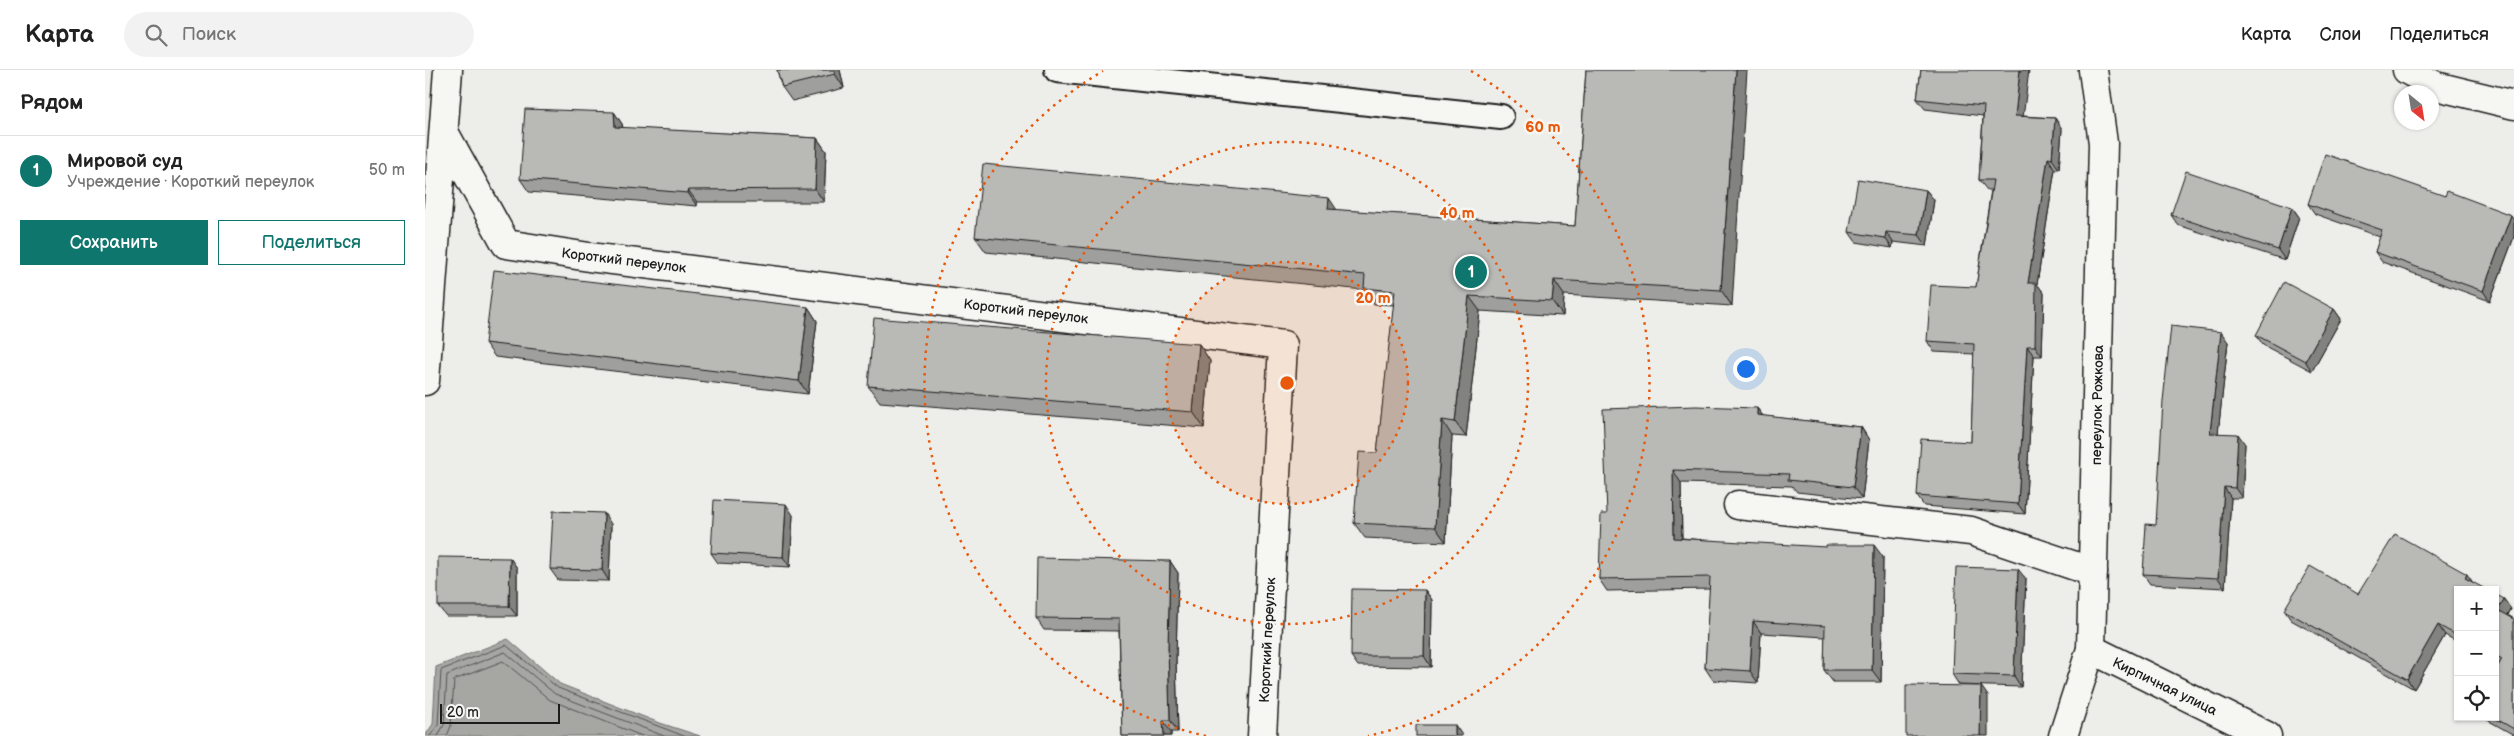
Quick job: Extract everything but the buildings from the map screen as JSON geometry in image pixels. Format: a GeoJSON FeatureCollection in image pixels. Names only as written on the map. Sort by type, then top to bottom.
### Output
{"type":"FeatureCollection","features":[{"type":"Feature","properties":{"kind":"street"},"geometry":{"type":"LineString","coordinates":[[425,381],[448,70]]}},
{"type":"Feature","properties":{"kind":"street","name":"переулок Рожкова"},"geometry":{"type":"LineString","coordinates":[[2063,736],[2091,650],[2103,143],[2093,70]]}},
{"type":"Feature","properties":{"kind":"street"},"geometry":{"type":"LineString","coordinates":[[2407,70],[2437,86],[2514,105]]}},
{"type":"Feature","properties":{"kind":"street","name":"Короткий переулок"},"geometry":{"type":"LineString","coordinates":[[444,132],[506,244],[589,257],[1283,345],[1261,736]]}},
{"type":"Feature","properties":{"kind":"street"},"geometry":{"type":"LineString","coordinates":[[1738,505],[1971,532],[2093,572]]}},
{"type":"Feature","properties":{"kind":"street","name":"Кирпичная улица"},"geometry":{"type":"LineString","coordinates":[[2091,650],[2267,736]]}},
{"type":"Feature","properties":{"kind":"lane"},"geometry":{"type":"LineString","coordinates":[[1057,70],[1501,117]]}},
{"type":"Feature","properties":{"kind":"water"},"geometry":{"type":"Polygon","coordinates":[[[508,639],[560,684],[657,722],[700,736],[425,736],[433,724],[436,667],[508,639]]]}},
{"type":"Feature","properties":{"kind":"place","name":"Мировой суд"},"geometry":{"type":"Point","coordinates":[1471,272]}}]}
